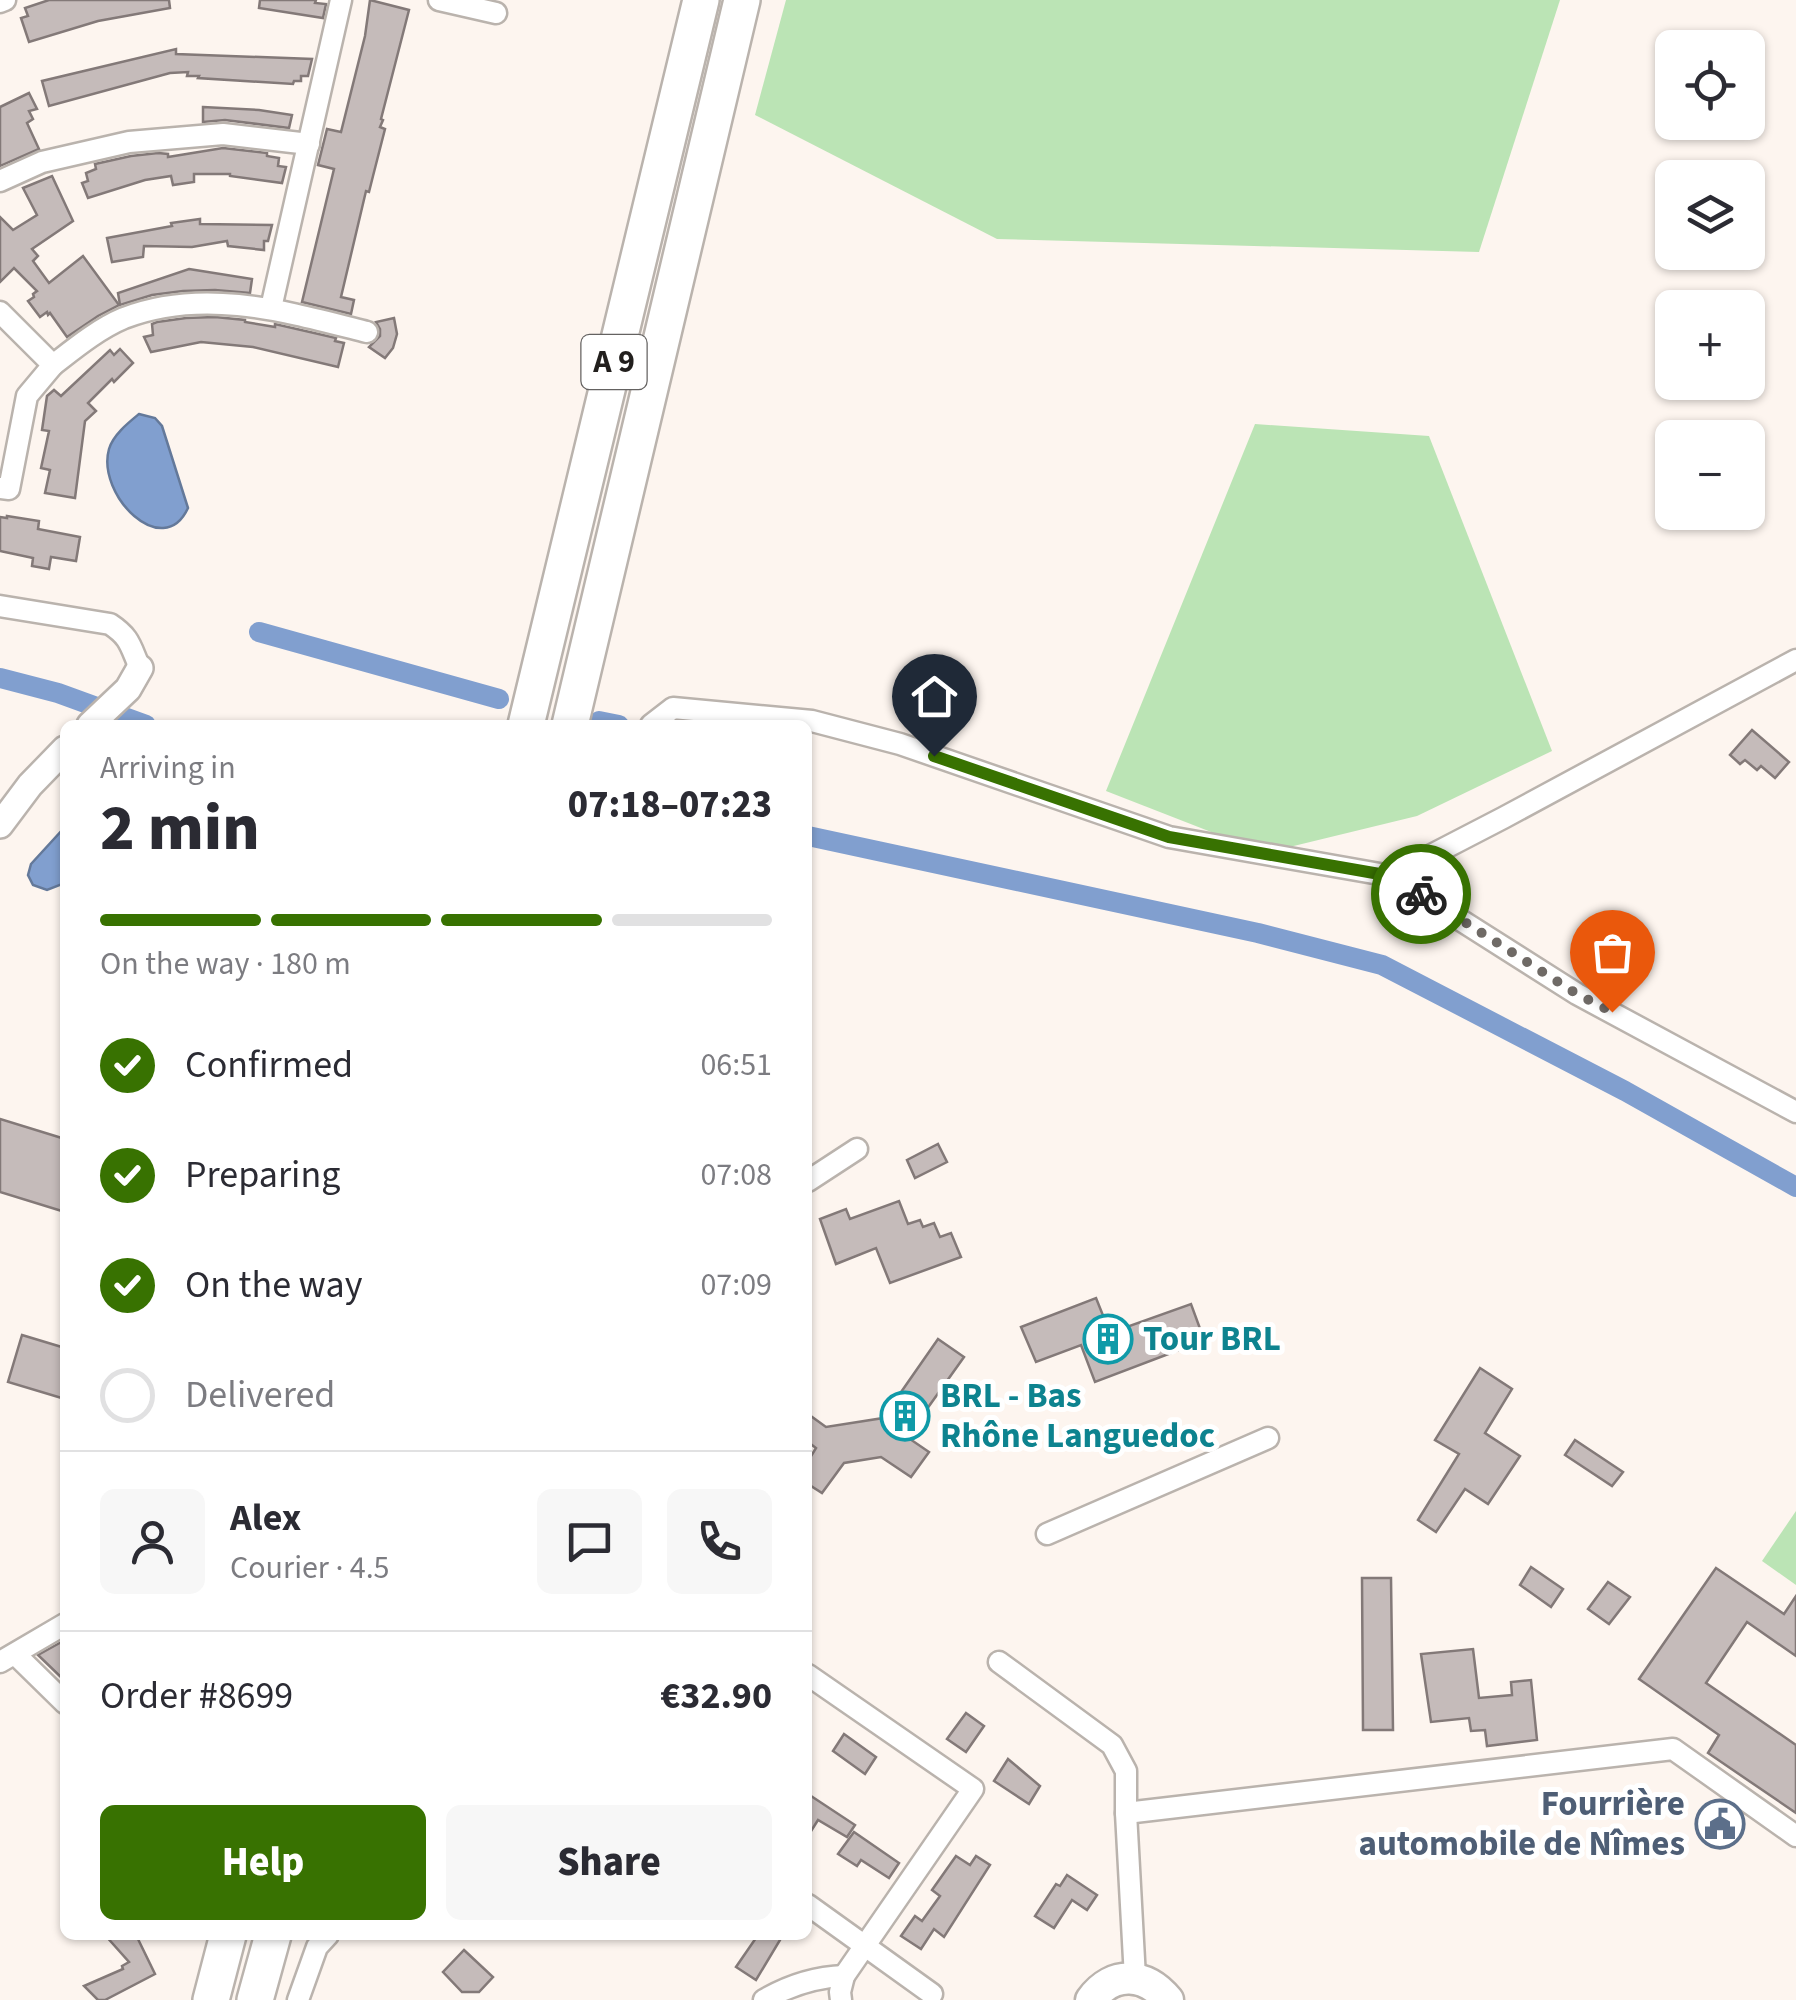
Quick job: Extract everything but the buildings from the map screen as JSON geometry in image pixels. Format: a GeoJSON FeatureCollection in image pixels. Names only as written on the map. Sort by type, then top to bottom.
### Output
{"type":"FeatureCollection","features":[{"type":"Feature","properties":{"kind":"highway","name":"A 9"},"geometry":{"type":"LineString","coordinates":[[527,720],[701,0]]}},
{"type":"Feature","properties":{"kind":"highway","name":"A 9"},"geometry":{"type":"LineString","coordinates":[[571,720],[742,0]]}},
{"type":"Feature","properties":{"kind":"highway"},"geometry":{"type":"LineString","coordinates":[[212,2000],[227,1940]]}},
{"type":"Feature","properties":{"kind":"highway"},"geometry":{"type":"LineString","coordinates":[[255,2000],[271,1940]]}},
{"type":"Feature","properties":{"kind":"main road"},"geometry":{"type":"LineString","coordinates":[[1091,2000],[1105,1985],[1134,1978],[1148,1982],[1168,2000]]}},
{"type":"Feature","properties":{"kind":"street"},"geometry":{"type":"LineString","coordinates":[[271,308],[341,0]]}},
{"type":"Feature","properties":{"kind":"street"},"geometry":{"type":"LineString","coordinates":[[438,0],[496,12]]}},
{"type":"Feature","properties":{"kind":"street"},"geometry":{"type":"LineString","coordinates":[[0,180],[42,162],[130,142],[223,134],[309,144]]}},
{"type":"Feature","properties":{"kind":"street"},"geometry":{"type":"LineString","coordinates":[[0,488],[9,489],[27,396],[53,365],[121,319],[160,307],[202,302],[271,308],[367,332]]}},
{"type":"Feature","properties":{"kind":"street"},"geometry":{"type":"LineString","coordinates":[[0,312],[53,365]]}},
{"type":"Feature","properties":{"kind":"street"},"geometry":{"type":"LineString","coordinates":[[0,606],[110,624],[123,633],[140,668],[128,689],[95,720]]}},
{"type":"Feature","properties":{"kind":"street"},"geometry":{"type":"LineString","coordinates":[[1391,876],[1796,660]]}},
{"type":"Feature","properties":{"kind":"street"},"geometry":{"type":"LineString","coordinates":[[658,720],[674,708],[801,720]]}},
{"type":"Feature","properties":{"kind":"street"},"geometry":{"type":"LineString","coordinates":[[812,721],[900,744],[1169,837],[1391,876],[1577,994],[1796,1112]]}},
{"type":"Feature","properties":{"kind":"street"},"geometry":{"type":"LineString","coordinates":[[0,826],[30,785],[60,754]]}},
{"type":"Feature","properties":{"kind":"street"},"geometry":{"type":"LineString","coordinates":[[812,1178],[857,1150]]}},
{"type":"Feature","properties":{"kind":"street"},"geometry":{"type":"LineString","coordinates":[[1047,1534],[1268,1438]]}},
{"type":"Feature","properties":{"kind":"street"},"geometry":{"type":"LineString","coordinates":[[60,1627],[8,1658],[60,1699]]}},
{"type":"Feature","properties":{"kind":"street"},"geometry":{"type":"LineString","coordinates":[[999,1662],[1112,1745],[1126,1772],[1134,1978]]}},
{"type":"Feature","properties":{"kind":"street"},"geometry":{"type":"LineString","coordinates":[[812,1678],[973,1789],[844,1976],[841,2000]]}},
{"type":"Feature","properties":{"kind":"street"},"geometry":{"type":"LineString","coordinates":[[1126,1813],[1672,1749],[1796,1836]]}},
{"type":"Feature","properties":{"kind":"street"},"geometry":{"type":"LineString","coordinates":[[812,1908],[932,1994]]}},
{"type":"Feature","properties":{"kind":"street"},"geometry":{"type":"LineString","coordinates":[[298,2000],[317,1947],[323,1940]]}},
{"type":"Feature","properties":{"kind":"street"},"geometry":{"type":"LineString","coordinates":[[764,2000],[796,1985],[844,1976]]}},
{"type":"Feature","properties":{"kind":"green space"},"geometry":{"type":"Polygon","coordinates":[[[786,0],[1560,0],[1479,252],[997,239],[755,115],[786,0]]]}},
{"type":"Feature","properties":{"kind":"green space"},"geometry":{"type":"Polygon","coordinates":[[[1255,424],[1429,436],[1552,751],[1417,816],[1265,853],[1106,791],[1255,424]]]}},
{"type":"Feature","properties":{"kind":"green space"},"geometry":{"type":"Polygon","coordinates":[[[1796,1511],[1796,1585],[1762,1561],[1796,1511]]]}},
{"type":"Feature","properties":{"kind":"water"},"geometry":{"type":"Polygon","coordinates":[[[139,414],[155,418],[162,426],[188,508],[177,523],[163,528],[134,516],[112,485],[108,467],[114,439],[139,414]]]}},
{"type":"Feature","properties":{"kind":"water"},"geometry":{"type":"Polygon","coordinates":[[[60,832],[60,885],[47,890],[33,885],[28,875],[31,864],[60,832]]]}},
{"type":"Feature","properties":{"kind":"waterway"},"geometry":{"type":"LineString","coordinates":[[259,632],[499,699]]}},
{"type":"Feature","properties":{"kind":"waterway"},"geometry":{"type":"LineString","coordinates":[[0,678],[58,693],[132,720]]}},
{"type":"Feature","properties":{"kind":"waterway"},"geometry":{"type":"LineString","coordinates":[[812,837],[1258,933],[1382,965],[1625,1091],[1796,1187]]}},
{"type":"Feature","properties":{"kind":"way so far"},"geometry":{"type":"LineString","coordinates":[[1421,894],[1577,994],[1612,1012]]}},
{"type":"Feature","properties":{"kind":"place","name":"Tour BRL"},"geometry":{"type":"Point","coordinates":[1108,1339]}},
{"type":"Feature","properties":{"kind":"place","name":"BRL - Bas Rhône Languedoc"},"geometry":{"type":"Point","coordinates":[905,1416]}},
{"type":"Feature","properties":{"kind":"place","name":"Fourrière automobile de Nîmes"},"geometry":{"type":"Point","coordinates":[1720,1824]}},
{"type":"Feature","properties":{"kind":"route"},"geometry":{"type":"LineString","coordinates":[[934,756],[1169,837],[1391,876],[1421,894]]}}]}
